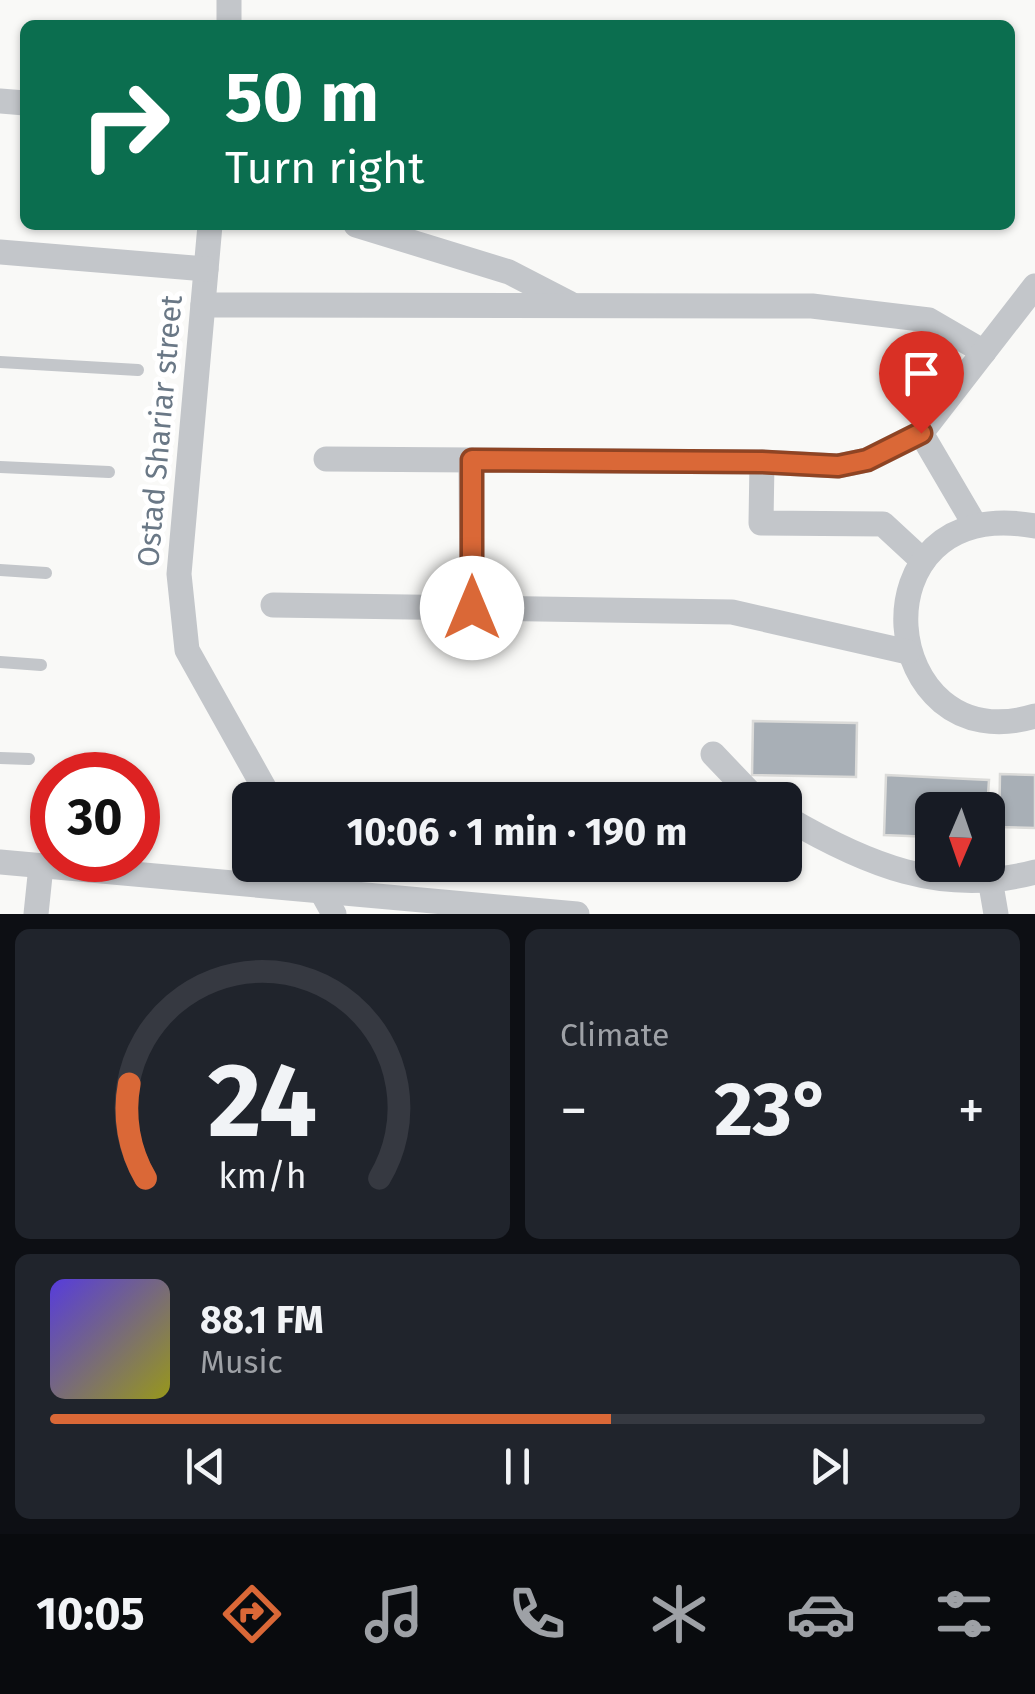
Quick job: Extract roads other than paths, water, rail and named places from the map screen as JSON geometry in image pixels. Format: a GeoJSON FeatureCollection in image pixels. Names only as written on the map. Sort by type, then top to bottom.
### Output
{"type":"FeatureCollection","features":[{"type":"Feature","properties":{"kind":"street","name":"Ostad Shariar street"},"geometry":{"type":"LineString","coordinates":[[210,230],[179,574],[188,650],[261,782]]}},
{"type":"Feature","properties":{"kind":"street"},"geometry":{"type":"LineString","coordinates":[[372,230],[509,272],[574,306]]}},
{"type":"Feature","properties":{"kind":"street"},"geometry":{"type":"LineString","coordinates":[[0,252],[206,269]]}},
{"type":"Feature","properties":{"kind":"street"},"geometry":{"type":"LineString","coordinates":[[326,459],[838,466],[867,460],[921,433],[1035,286]]}},
{"type":"Feature","properties":{"kind":"street"},"geometry":{"type":"LineString","coordinates":[[203,305],[812,306],[929,320],[984,352]]}},
{"type":"Feature","properties":{"kind":"street"},"geometry":{"type":"LineString","coordinates":[[921,433],[975,525]]}},
{"type":"Feature","properties":{"kind":"street"},"geometry":{"type":"LineString","coordinates":[[472,460],[472,608]]}},
{"type":"Feature","properties":{"kind":"street"},"geometry":{"type":"LineString","coordinates":[[762,462],[761,524],[884,524],[923,561]]}},
{"type":"Feature","properties":{"kind":"street"},"geometry":{"type":"LineString","coordinates":[[1035,526],[1007,521],[975,525],[946,539],[923,561],[908,589],[903,621],[908,652],[924,683],[949,706],[981,720],[1016,722],[1035,716]]}},
{"type":"Feature","properties":{"kind":"street"},"geometry":{"type":"LineString","coordinates":[[273,605],[732,612],[908,652]]}},
{"type":"Feature","properties":{"kind":"street"},"geometry":{"type":"LineString","coordinates":[[713,754],[740,782]]}},
{"type":"Feature","properties":{"kind":"street"},"geometry":{"type":"LineString","coordinates":[[802,825],[868,860],[915,874]]}},
{"type":"Feature","properties":{"kind":"street"},"geometry":{"type":"LineString","coordinates":[[0,862],[30,865]]}},
{"type":"Feature","properties":{"kind":"street"},"geometry":{"type":"LineString","coordinates":[[1005,877],[1035,872]]}},
{"type":"Feature","properties":{"kind":"street"},"geometry":{"type":"LineString","coordinates":[[160,881],[329,903],[577,914]]}},
{"type":"Feature","properties":{"kind":"street"},"geometry":{"type":"LineString","coordinates":[[36,914],[39,882]]}},
{"type":"Feature","properties":{"kind":"street"},"geometry":{"type":"LineString","coordinates":[[991,882],[996,914]]}},
{"type":"Feature","properties":{"kind":"lane"},"geometry":{"type":"LineString","coordinates":[[0,362],[138,370]]}},
{"type":"Feature","properties":{"kind":"lane"},"geometry":{"type":"LineString","coordinates":[[0,467],[109,472]]}},
{"type":"Feature","properties":{"kind":"lane"},"geometry":{"type":"LineString","coordinates":[[0,570],[46,573]]}},
{"type":"Feature","properties":{"kind":"lane"},"geometry":{"type":"LineString","coordinates":[[0,662],[41,665]]}},
{"type":"Feature","properties":{"kind":"lane"},"geometry":{"type":"LineString","coordinates":[[0,758],[30,759]]}}]}
